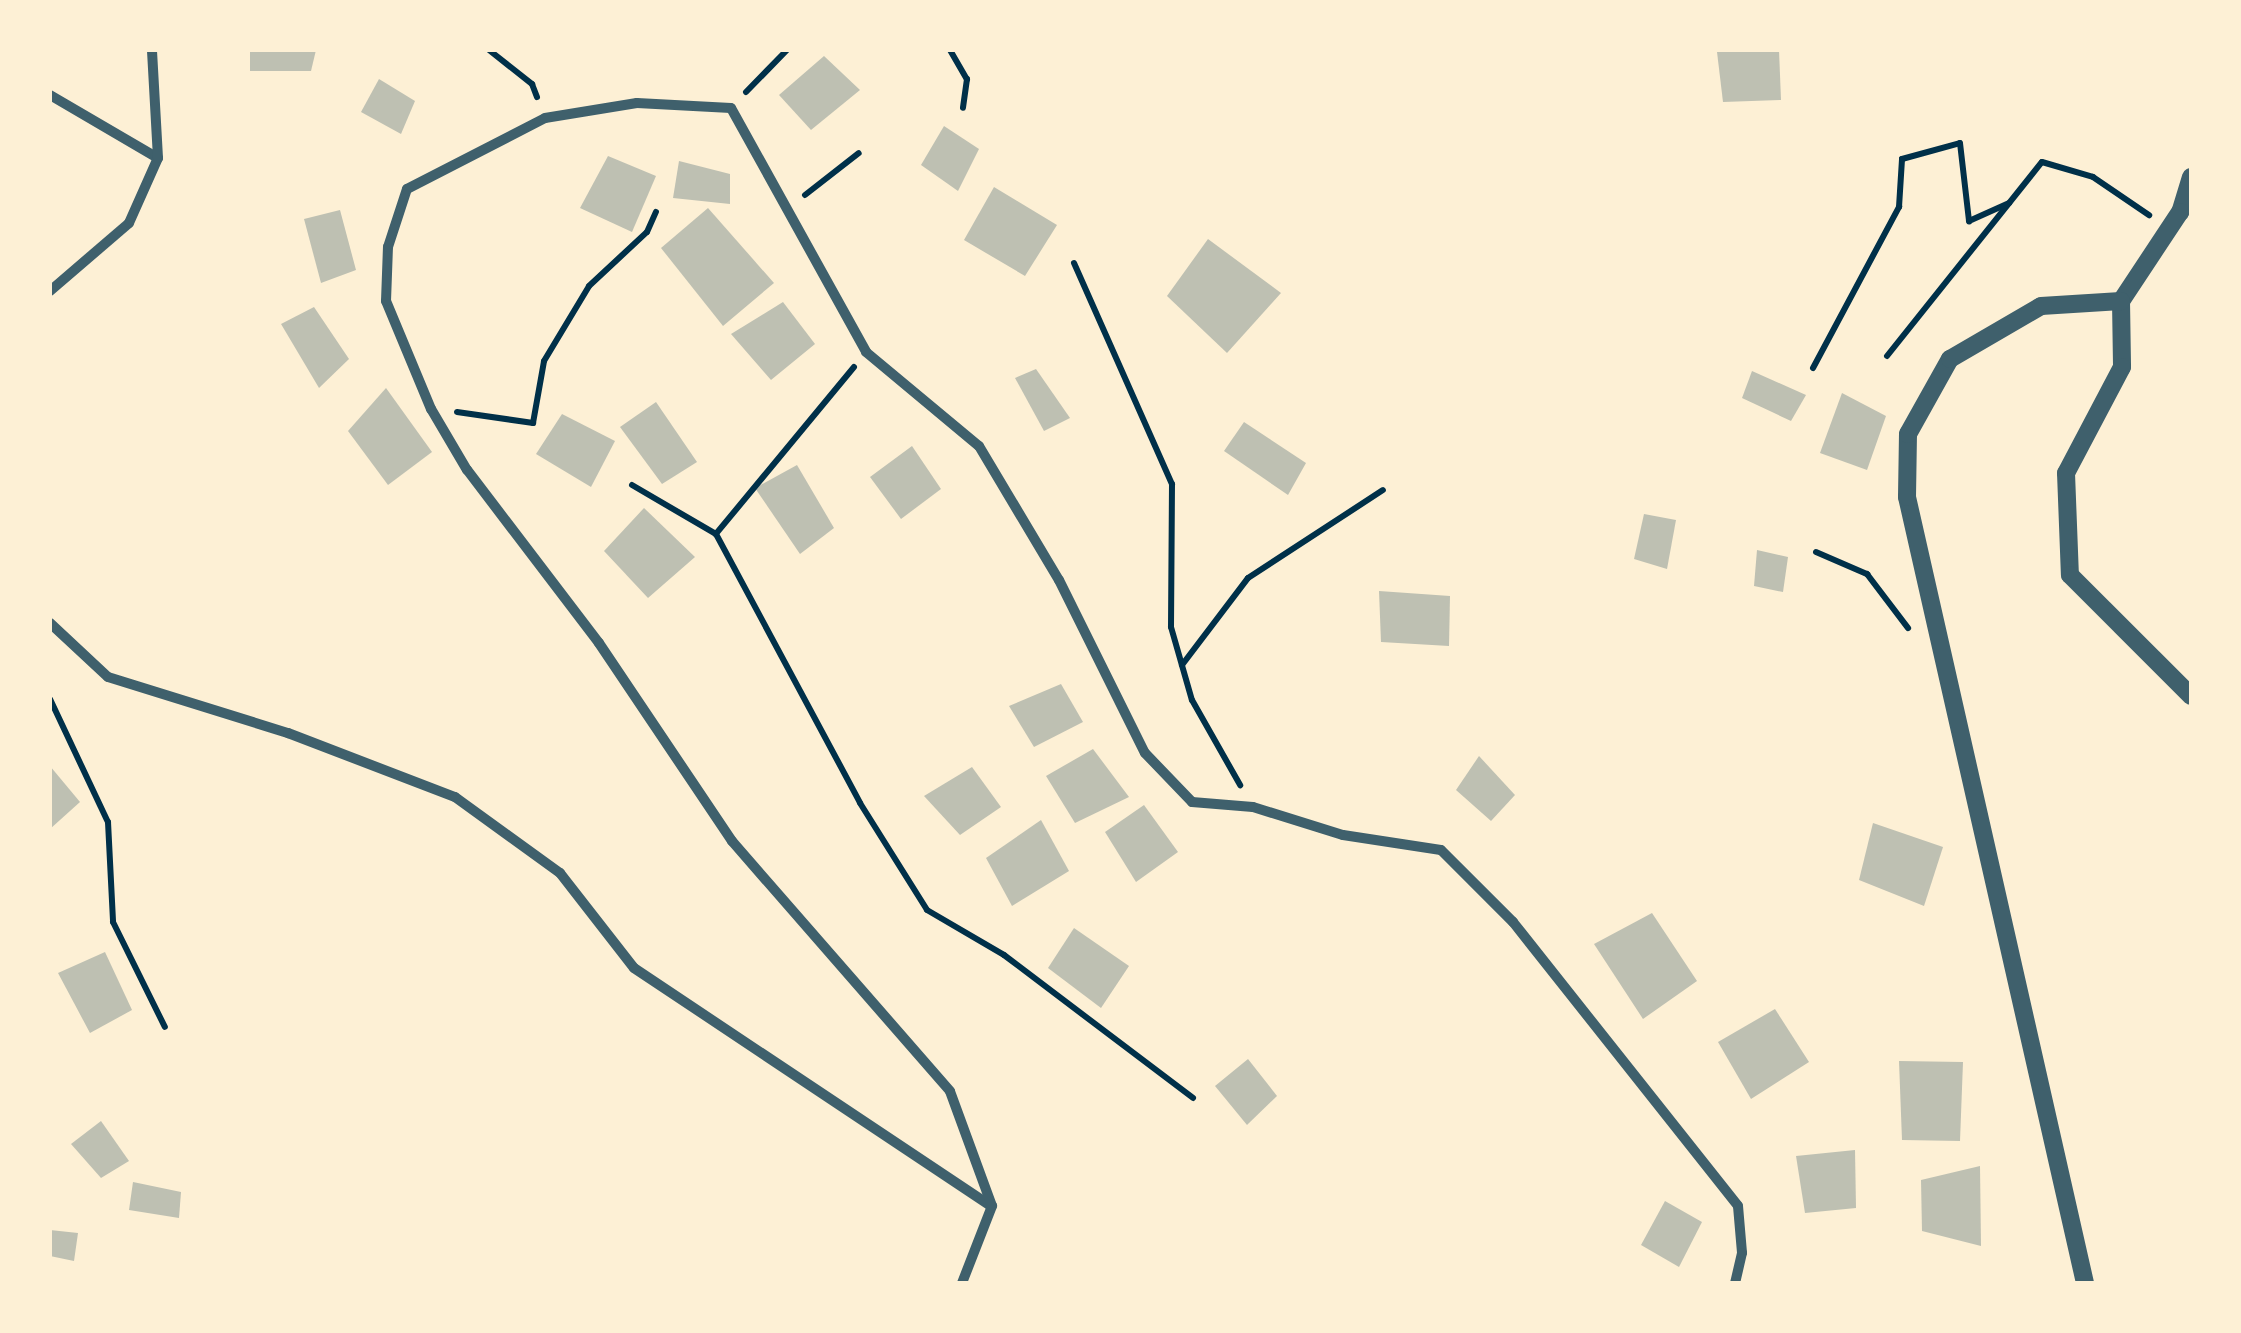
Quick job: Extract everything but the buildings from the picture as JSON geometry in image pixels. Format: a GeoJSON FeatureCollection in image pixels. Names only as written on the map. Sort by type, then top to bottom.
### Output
{"type":"FeatureCollection","features":[{"type":"Feature","properties":{"kind":"street"},"geometry":{"type":"LineString","coordinates":[[50,291],[129,223],[158,158],[152,50]]}},
{"type":"Feature","properties":{"kind":"street"},"geometry":{"type":"LineString","coordinates":[[50,95],[158,158]]}},
{"type":"Feature","properties":{"kind":"street"},"geometry":{"type":"LineString","coordinates":[[962,1283],[992,1206],[950,1090],[732,842],[599,642],[467,470],[431,409],[386,301],[388,246],[407,189],[545,118],[637,103],[731,108],[866,352],[979,446],[1060,580],[1145,753],[1192,802],[1253,807],[1342,835],[1441,850],[1513,922],[1738,1206],[1742,1253],[1735,1283]]}},
{"type":"Feature","properties":{"kind":"street"},"geometry":{"type":"LineString","coordinates":[[2191,177],[2169,229],[2121,301],[2122,367],[2066,473],[2070,575],[2191,696]]}},
{"type":"Feature","properties":{"kind":"street"},"geometry":{"type":"LineString","coordinates":[[2085,1283],[1907,497],[1908,434],[1950,359],[2041,306],[2121,301]]}},
{"type":"Feature","properties":{"kind":"street"},"geometry":{"type":"LineString","coordinates":[[50,624],[108,677],[288,733],[455,797],[560,874],[634,968],[992,1206]]}},
{"type":"Feature","properties":{"kind":"path"},"geometry":{"type":"LineString","coordinates":[[489,50],[532,84],[545,118]]}},
{"type":"Feature","properties":{"kind":"path"},"geometry":{"type":"LineString","coordinates":[[731,108],[787,50]]}},
{"type":"Feature","properties":{"kind":"path"},"geometry":{"type":"LineString","coordinates":[[950,50],[967,79],[962,108]]}},
{"type":"Feature","properties":{"kind":"path"},"geometry":{"type":"LineString","coordinates":[[1813,368],[1900,207],[1902,159],[1960,143],[1969,220],[2010,203]]}},
{"type":"Feature","properties":{"kind":"path"},"geometry":{"type":"LineString","coordinates":[[786,210],[859,153]]}},
{"type":"Feature","properties":{"kind":"path"},"geometry":{"type":"LineString","coordinates":[[1887,356],[2042,162],[2093,177],[2169,229]]}},
{"type":"Feature","properties":{"kind":"path"},"geometry":{"type":"LineString","coordinates":[[431,409],[533,423],[544,361],[589,286],[647,232],[656,212]]}},
{"type":"Feature","properties":{"kind":"path"},"geometry":{"type":"LineString","coordinates":[[1074,263],[1172,484],[1170,627],[1192,700],[1253,807]]}},
{"type":"Feature","properties":{"kind":"path"},"geometry":{"type":"LineString","coordinates":[[716,534],[866,352]]}},
{"type":"Feature","properties":{"kind":"path"},"geometry":{"type":"LineString","coordinates":[[632,485],[716,534],[860,803],[927,910],[1004,955],[1193,1098]]}},
{"type":"Feature","properties":{"kind":"path"},"geometry":{"type":"LineString","coordinates":[[1182,665],[1248,578],[1384,490]]}},
{"type":"Feature","properties":{"kind":"path"},"geometry":{"type":"LineString","coordinates":[[1816,552],[1867,574],[1911,632]]}},
{"type":"Feature","properties":{"kind":"path"},"geometry":{"type":"LineString","coordinates":[[50,699],[108,822],[113,922],[164,1027]]}}]}
